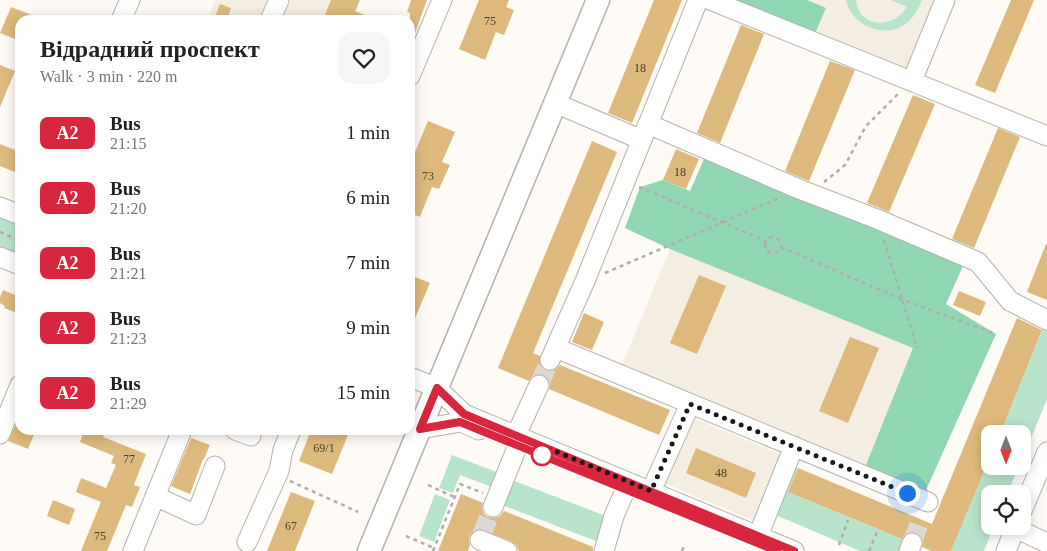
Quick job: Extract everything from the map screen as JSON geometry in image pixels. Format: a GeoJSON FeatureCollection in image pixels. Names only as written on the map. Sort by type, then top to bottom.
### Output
{"type":"FeatureCollection","features":[{"type":"Feature","properties":{"kind":"main road"},"geometry":{"type":"LineString","coordinates":[[415,427],[437,388],[598,0]]}},
{"type":"Feature","properties":{"kind":"main road"},"geometry":{"type":"LineString","coordinates":[[369,551],[412,435]]}},
{"type":"Feature","properties":{"kind":"street"},"geometry":{"type":"LineString","coordinates":[[123,15],[130,0]]}},
{"type":"Feature","properties":{"kind":"street"},"geometry":{"type":"LineString","coordinates":[[272,15],[279,0]]}},
{"type":"Feature","properties":{"kind":"street"},"geometry":{"type":"LineString","coordinates":[[415,64],[442,0]]}},
{"type":"Feature","properties":{"kind":"street"},"geometry":{"type":"LineString","coordinates":[[698,0],[626,181],[553,354],[690,404],[928,502]]}},
{"type":"Feature","properties":{"kind":"street"},"geometry":{"type":"LineString","coordinates":[[710,0],[1047,136]]}},
{"type":"Feature","properties":{"kind":"street"},"geometry":{"type":"LineString","coordinates":[[914,82],[945,0]]}},
{"type":"Feature","properties":{"kind":"street"},"geometry":{"type":"LineString","coordinates":[[556,103],[645,132],[877,219],[978,262],[1010,301],[1047,320]]}},
{"type":"Feature","properties":{"kind":"street"},"geometry":{"type":"LineString","coordinates":[[0,207],[15,213]]}},
{"type":"Feature","properties":{"kind":"street"},"geometry":{"type":"LineString","coordinates":[[0,257],[15,263]]}},
{"type":"Feature","properties":{"kind":"street"},"geometry":{"type":"LineString","coordinates":[[415,379],[437,388],[464,414],[517,440],[775,551]]}},
{"type":"Feature","properties":{"kind":"street"},"geometry":{"type":"LineString","coordinates":[[495,502],[517,440],[540,385]]}},
{"type":"Feature","properties":{"kind":"street"},"geometry":{"type":"LineString","coordinates":[[0,434],[15,397]]}},
{"type":"Feature","properties":{"kind":"street"},"geometry":{"type":"LineString","coordinates":[[651,491],[690,404]]}},
{"type":"Feature","properties":{"kind":"street"},"geometry":{"type":"LineString","coordinates":[[415,427],[460,422],[517,440],[651,491],[794,551]]}},
{"type":"Feature","properties":{"kind":"street"},"geometry":{"type":"LineString","coordinates":[[133,551],[180,435]]}},
{"type":"Feature","properties":{"kind":"street"},"geometry":{"type":"LineString","coordinates":[[247,542],[277,476],[282,450],[289,435]]}},
{"type":"Feature","properties":{"kind":"street"},"geometry":{"type":"LineString","coordinates":[[758,536],[794,446]]}},
{"type":"Feature","properties":{"kind":"street"},"geometry":{"type":"LineString","coordinates":[[1031,491],[1047,452]]}},
{"type":"Feature","properties":{"kind":"street"},"geometry":{"type":"LineString","coordinates":[[155,496],[196,515],[215,466]]}},
{"type":"Feature","properties":{"kind":"street"},"geometry":{"type":"LineString","coordinates":[[604,551],[614,516],[626,488]]}},
{"type":"Feature","properties":{"kind":"street"},"geometry":{"type":"LineString","coordinates":[[1031,531],[1047,543]]}},
{"type":"Feature","properties":{"kind":"street"},"geometry":{"type":"LineString","coordinates":[[1006,551],[1013,535]]}},
{"type":"Feature","properties":{"kind":"street"},"geometry":{"type":"LineString","coordinates":[[479,542],[507,551]]}},
{"type":"Feature","properties":{"kind":"path"},"geometry":{"type":"LineString","coordinates":[[585,281],[799,190],[827,181],[845,165],[866,126],[895,95],[914,82]]}},
{"type":"Feature","properties":{"kind":"path"},"geometry":{"type":"LineString","coordinates":[[626,181],[766,240]]}},
{"type":"Feature","properties":{"kind":"path"},"geometry":{"type":"LineString","coordinates":[[877,219],[917,348]]}},
{"type":"Feature","properties":{"kind":"path"},"geometry":{"type":"LineString","coordinates":[[0,232],[15,238]]}},
{"type":"Feature","properties":{"kind":"path"},"geometry":{"type":"LineString","coordinates":[[771,236],[778,238],[781,244],[780,247],[774,253],[768,251],[765,246],[766,240],[771,236]]}},
{"type":"Feature","properties":{"kind":"path"},"geometry":{"type":"LineString","coordinates":[[780,247],[903,300],[996,334]]}},
{"type":"Feature","properties":{"kind":"path"},"geometry":{"type":"LineString","coordinates":[[277,476],[358,512]]}},
{"type":"Feature","properties":{"kind":"path"},"geometry":{"type":"LineString","coordinates":[[406,536],[433,550],[460,484],[495,502]]}},
{"type":"Feature","properties":{"kind":"path"},"geometry":{"type":"LineString","coordinates":[[428,485],[454,497]]}},
{"type":"Feature","properties":{"kind":"path"},"geometry":{"type":"LineString","coordinates":[[839,545],[848,520]]}},
{"type":"Feature","properties":{"kind":"path"},"geometry":{"type":"LineString","coordinates":[[869,551],[877,532]]}},
{"type":"Feature","properties":{"kind":"path"},"geometry":{"type":"LineString","coordinates":[[682,551],[685,544]]}},
{"type":"Feature","properties":{"kind":"shaded area"},"geometry":{"type":"Polygon","coordinates":[[[215,0],[360,0],[354,15],[209,15],[215,0]]]}},
{"type":"Feature","properties":{"kind":"shaded area"},"geometry":{"type":"Polygon","coordinates":[[[726,0],[937,0],[906,72],[726,0]]]}},
{"type":"Feature","properties":{"kind":"shaded area"},"geometry":{"type":"Polygon","coordinates":[[[670,249],[914,348],[866,465],[622,365],[670,249]]]}},
{"type":"Feature","properties":{"kind":"shaded area"},"geometry":{"type":"Polygon","coordinates":[[[691,417],[784,456],[757,522],[662,482],[691,417]]]}},
{"type":"Feature","properties":{"kind":"green space"},"geometry":{"type":"Polygon","coordinates":[[[720,0],[807,0],[826,8],[813,38],[720,0]]]}},
{"type":"Feature","properties":{"kind":"green space"},"geometry":{"type":"Polygon","coordinates":[[[846,0],[856,0],[859,10],[864,16],[870,21],[878,23],[894,19],[907,7],[891,0],[922,0],[916,13],[910,20],[892,30],[883,30],[864,24],[856,18],[846,0]]]}},
{"type":"Feature","properties":{"kind":"green space"},"geometry":{"type":"Polygon","coordinates":[[[708,150],[967,257],[946,304],[996,334],[922,499],[862,475],[913,348],[670,249],[625,228],[640,187],[663,180],[690,191],[708,150]]]}},
{"type":"Feature","properties":{"kind":"green space"},"geometry":{"type":"Polygon","coordinates":[[[0,212],[15,218],[15,256],[0,250],[0,212]]]}},
{"type":"Feature","properties":{"kind":"green space"},"geometry":{"type":"Polygon","coordinates":[[[1047,327],[1047,399],[1031,438],[1031,425],[1004,425],[1043,328],[1047,327]]]}},
{"type":"Feature","properties":{"kind":"green space"},"geometry":{"type":"Polygon","coordinates":[[[452,455],[502,474],[497,489],[460,475],[453,493],[439,488],[452,455]]]}},
{"type":"Feature","properties":{"kind":"green space"},"geometry":{"type":"Polygon","coordinates":[[[790,465],[798,468],[788,492],[909,542],[906,551],[860,551],[771,513],[790,465]]]}},
{"type":"Feature","properties":{"kind":"green space"},"geometry":{"type":"Polygon","coordinates":[[[983,475],[1015,475],[1011,485],[981,485],[981,535],[990,535],[984,551],[951,551],[983,475]]]}},
{"type":"Feature","properties":{"kind":"green space"},"geometry":{"type":"Polygon","coordinates":[[[512,480],[606,516],[596,541],[502,505],[512,480]]]}},
{"type":"Feature","properties":{"kind":"green space"},"geometry":{"type":"Polygon","coordinates":[[[435,494],[450,500],[434,542],[419,536],[435,494]]]}},
{"type":"Feature","properties":{"kind":"building"},"geometry":{"type":"Polygon","coordinates":[[[331,0],[360,0],[355,11],[365,15],[325,15],[331,0]]]}},
{"type":"Feature","properties":{"kind":"building"},"geometry":{"type":"Polygon","coordinates":[[[411,0],[427,0],[415,33],[415,15],[410,15],[407,12],[411,0]]]}},
{"type":"Feature","properties":{"kind":"building"},"geometry":{"type":"Polygon","coordinates":[[[479,0],[509,0],[506,7],[514,10],[504,35],[496,32],[485,60],[459,49],[479,0]]]}},
{"type":"Feature","properties":{"kind":"building"},"geometry":{"type":"Polygon","coordinates":[[[654,0],[682,0],[632,123],[608,113],[654,0]]]}},
{"type":"Feature","properties":{"kind":"building"},"geometry":{"type":"Polygon","coordinates":[[[1011,0],[1034,0],[995,93],[975,85],[1011,0]]]}},
{"type":"Feature","properties":{"kind":"building"},"geometry":{"type":"Polygon","coordinates":[[[220,4],[231,8],[229,15],[216,15],[220,4]]]}},
{"type":"Feature","properties":{"kind":"building"},"geometry":{"type":"Polygon","coordinates":[[[11,7],[32,15],[15,15],[15,39],[0,33],[11,7]]]}},
{"type":"Feature","properties":{"kind":"building"},"geometry":{"type":"Polygon","coordinates":[[[741,25],[764,34],[720,143],[697,133],[741,25]]]}},
{"type":"Feature","properties":{"kind":"building"},"geometry":{"type":"Polygon","coordinates":[[[830,61],[855,70],[809,181],[785,171],[830,61]]]}},
{"type":"Feature","properties":{"kind":"building"},"geometry":{"type":"Polygon","coordinates":[[[0,65],[15,71],[0,107],[0,65]]]}},
{"type":"Feature","properties":{"kind":"building"},"geometry":{"type":"Polygon","coordinates":[[[913,95],[935,104],[889,212],[867,203],[913,95]]]}},
{"type":"Feature","properties":{"kind":"building"},"geometry":{"type":"Polygon","coordinates":[[[428,121],[455,132],[442,162],[450,165],[439,189],[432,187],[420,217],[415,215],[415,152],[428,121]]]}},
{"type":"Feature","properties":{"kind":"building"},"geometry":{"type":"Polygon","coordinates":[[[998,128],[1020,137],[974,248],[952,239],[998,128]]]}},
{"type":"Feature","properties":{"kind":"building"},"geometry":{"type":"Polygon","coordinates":[[[592,141],[617,152],[533,353],[540,356],[541,366],[546,370],[552,371],[560,365],[670,410],[659,435],[549,389],[548,379],[543,375],[533,376],[529,381],[498,368],[592,141]]]}},
{"type":"Feature","properties":{"kind":"building"},"geometry":{"type":"Polygon","coordinates":[[[0,144],[15,150],[15,172],[0,166],[0,144]]]}},
{"type":"Feature","properties":{"kind":"building"},"geometry":{"type":"Polygon","coordinates":[[[676,149],[699,159],[686,189],[663,180],[676,149]]]}},
{"type":"Feature","properties":{"kind":"building"},"geometry":{"type":"Polygon","coordinates":[[[1047,244],[1047,300],[1027,292],[1047,244]]]}},
{"type":"Feature","properties":{"kind":"building"},"geometry":{"type":"Polygon","coordinates":[[[699,275],[726,286],[697,354],[670,343],[699,275]]]}},
{"type":"Feature","properties":{"kind":"building"},"geometry":{"type":"Polygon","coordinates":[[[415,277],[430,283],[415,318],[415,277]]]}},
{"type":"Feature","properties":{"kind":"building"},"geometry":{"type":"Polygon","coordinates":[[[3,290],[15,295],[15,312],[4,308],[5,306],[0,303],[3,290]]]}},
{"type":"Feature","properties":{"kind":"building"},"geometry":{"type":"Polygon","coordinates":[[[959,291],[986,302],[980,316],[953,305],[959,291]]]}},
{"type":"Feature","properties":{"kind":"building"},"geometry":{"type":"Polygon","coordinates":[[[584,313],[604,322],[592,350],[572,342],[584,313]]]}},
{"type":"Feature","properties":{"kind":"building"},"geometry":{"type":"Polygon","coordinates":[[[1017,318],[1042,330],[1004,425],[981,425],[981,475],[983,475],[951,551],[932,551],[922,547],[923,541],[921,536],[916,533],[910,532],[905,534],[902,539],[788,492],[798,468],[932,524],[1017,318]]]}},
{"type":"Feature","properties":{"kind":"building"},"geometry":{"type":"Polygon","coordinates":[[[850,337],[879,348],[848,423],[819,411],[850,337]]]}},
{"type":"Feature","properties":{"kind":"building"},"geometry":{"type":"Polygon","coordinates":[[[15,426],[15,435],[34,435],[28,449],[8,441],[15,426]]]}},
{"type":"Feature","properties":{"kind":"building"},"geometry":{"type":"Polygon","coordinates":[[[82,435],[104,435],[103,437],[146,454],[134,485],[140,487],[132,507],[126,505],[107,551],[81,551],[101,502],[76,492],[81,478],[106,488],[116,465],[111,463],[114,456],[80,442],[82,435]]]}},
{"type":"Feature","properties":{"kind":"building"},"geometry":{"type":"Polygon","coordinates":[[[309,435],[348,435],[332,474],[299,461],[309,435]]]}},
{"type":"Feature","properties":{"kind":"building"},"geometry":{"type":"Polygon","coordinates":[[[191,438],[210,445],[190,494],[171,486],[191,438]]]}},
{"type":"Feature","properties":{"kind":"building"},"geometry":{"type":"Polygon","coordinates":[[[696,448],[756,473],[746,498],[686,473],[696,448]]]}},
{"type":"Feature","properties":{"kind":"building"},"geometry":{"type":"Polygon","coordinates":[[[291,492],[315,501],[295,551],[267,551],[291,492]]]}},
{"type":"Feature","properties":{"kind":"building"},"geometry":{"type":"Polygon","coordinates":[[[461,494],[483,503],[482,509],[488,517],[495,518],[504,511],[593,547],[593,551],[519,551],[511,541],[479,529],[470,535],[468,551],[438,551],[461,494]]]}},
{"type":"Feature","properties":{"kind":"building"},"geometry":{"type":"Polygon","coordinates":[[[53,500],[75,509],[69,525],[47,516],[53,500]]]}},
{"type":"Feature","properties":{"kind":"tunnel"},"geometry":{"type":"LineString","coordinates":[[539,385],[550,360]]}},
{"type":"Feature","properties":{"kind":"tunnel"},"geometry":{"type":"LineString","coordinates":[[481,536],[493,507]]}},
{"type":"Feature","properties":{"kind":"tunnel"},"geometry":{"type":"LineString","coordinates":[[912,543],[921,519]]}},
{"type":"Feature","properties":{"kind":"bus line","name":"А2"},"geometry":{"type":"LineString","coordinates":[[777,551],[460,422],[420,429],[437,388],[464,414],[794,551]]}},
{"type":"Feature","properties":{"kind":"route"},"geometry":{"type":"LineString","coordinates":[[542,455],[550,449],[651,491],[690,404],[907,493]]}}]}
